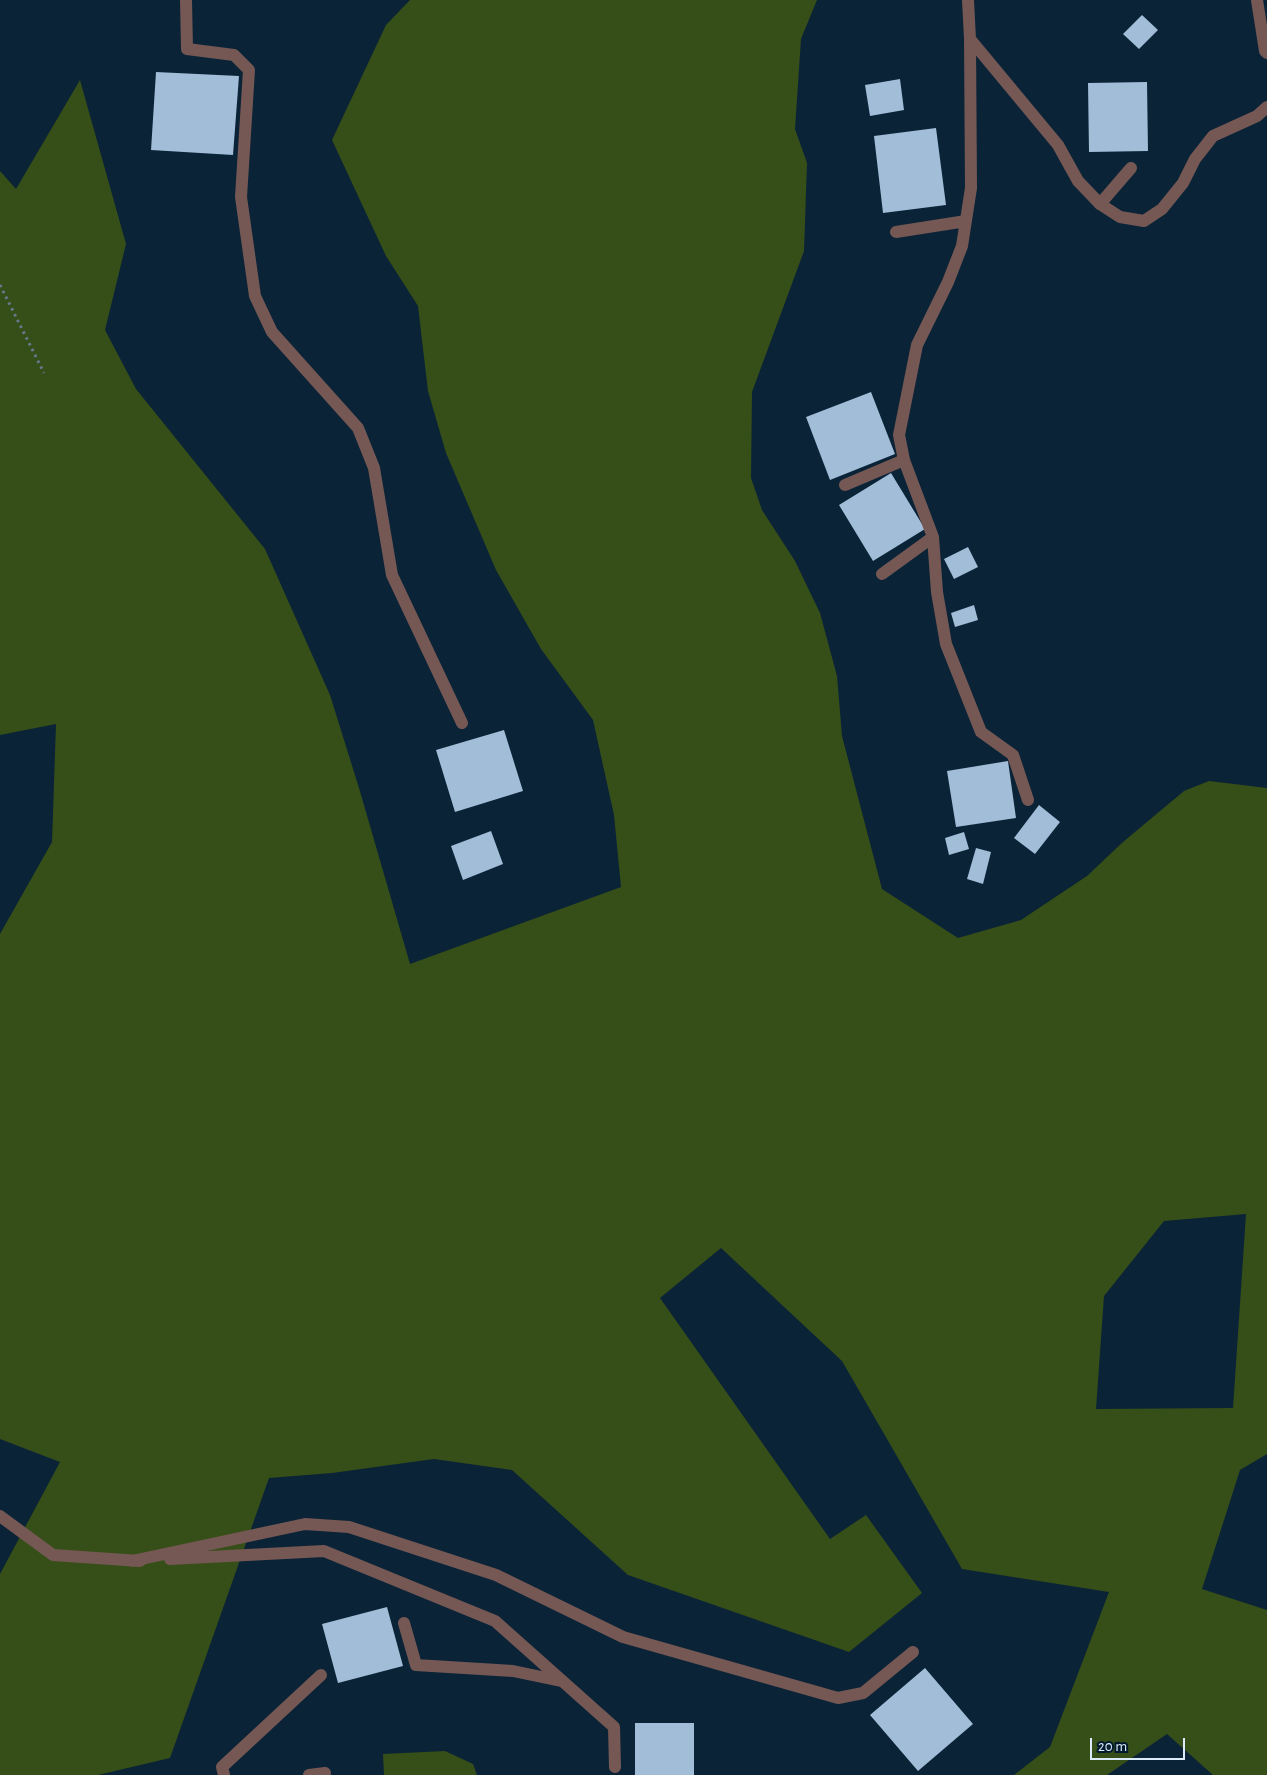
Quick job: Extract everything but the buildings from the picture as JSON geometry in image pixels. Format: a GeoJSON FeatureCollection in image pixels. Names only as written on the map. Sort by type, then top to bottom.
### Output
{"type":"FeatureCollection","features":[{"type":"Feature","properties":{"kind":"street"},"geometry":{"type":"LineString","coordinates":[[186,0],[187,49],[234,55],[249,70],[241,197],[256,296],[272,332],[358,428],[374,468],[392,575],[462,723]]}},
{"type":"Feature","properties":{"kind":"street"},"geometry":{"type":"LineString","coordinates":[[968,0],[971,188],[962,246],[948,282],[917,345],[899,435],[904,460],[933,537],[937,592],[946,644],[981,732],[1013,755],[1028,800]]}},
{"type":"Feature","properties":{"kind":"street"},"geometry":{"type":"LineString","coordinates":[[1257,0],[1264,51],[1267,53]]}},
{"type":"Feature","properties":{"kind":"street"},"geometry":{"type":"LineString","coordinates":[[970,39],[1058,145],[1078,181],[1100,204],[1120,217],[1144,221],[1162,209],[1183,183],[1195,159],[1213,136],[1257,116],[1267,106]]}},
{"type":"Feature","properties":{"kind":"street"},"geometry":{"type":"LineString","coordinates":[[1100,204],[1131,168]]}},
{"type":"Feature","properties":{"kind":"street"},"geometry":{"type":"LineString","coordinates":[[896,232],[966,220]]}},
{"type":"Feature","properties":{"kind":"street"},"geometry":{"type":"LineString","coordinates":[[845,485],[904,460]]}},
{"type":"Feature","properties":{"kind":"street"},"geometry":{"type":"LineString","coordinates":[[882,574],[933,537]]}},
{"type":"Feature","properties":{"kind":"street"},"geometry":{"type":"LineString","coordinates":[[0,1516],[53,1554],[132,1561],[324,1551],[495,1621],[614,1727],[615,1766]]}},
{"type":"Feature","properties":{"kind":"street"},"geometry":{"type":"LineString","coordinates":[[132,1561],[305,1524],[349,1527],[496,1575],[623,1638],[838,1698],[863,1693],[913,1652]]}},
{"type":"Feature","properties":{"kind":"street"},"geometry":{"type":"LineString","coordinates":[[404,1623],[416,1665],[513,1671],[564,1682]]}},
{"type":"Feature","properties":{"kind":"street"},"geometry":{"type":"LineString","coordinates":[[224,1775],[222,1767],[321,1675]]}},
{"type":"Feature","properties":{"kind":"street"},"geometry":{"type":"LineString","coordinates":[[309,1775],[325,1773],[324,1775]]}},
{"type":"Feature","properties":{"kind":"path"},"geometry":{"type":"LineString","coordinates":[[0,285],[44,373]]}},
{"type":"Feature","properties":{"kind":"green space"},"geometry":{"type":"Polygon","coordinates":[[[410,0],[817,0],[801,39],[795,129],[807,163],[804,251],[752,392],[751,478],[762,510],[795,561],[820,613],[837,676],[842,736],[882,889],[958,938],[1021,920],[1087,876],[1123,842],[1184,791],[1209,781],[1267,788],[1267,1454],[1240,1470],[1202,1589],[1267,1610],[1267,1775],[1213,1775],[1167,1734],[1107,1775],[1014,1775],[1050,1747],[1109,1592],[962,1569],[842,1361],[721,1248],[660,1298],[830,1539],[866,1515],[922,1593],[849,1652],[628,1575],[512,1470],[434,1459],[332,1473],[269,1478],[170,1758],[98,1775],[0,1775],[0,1574],[60,1462],[0,1439],[0,934],[52,842],[56,724],[0,735],[0,171],[16,189],[80,80],[126,244],[105,330],[136,389],[265,549],[330,695],[410,964],[621,887],[614,815],[593,720],[541,649],[496,570],[446,453],[428,391],[418,306],[386,256],[332,140],[386,25],[410,0]],[[1246,1214],[1164,1221],[1104,1296],[1096,1409],[1233,1408],[1246,1214]]]}},
{"type":"Feature","properties":{"kind":"green space"},"geometry":{"type":"Polygon","coordinates":[[[445,1751],[473,1764],[477,1775],[384,1775],[383,1754],[445,1751]]]}}]}
